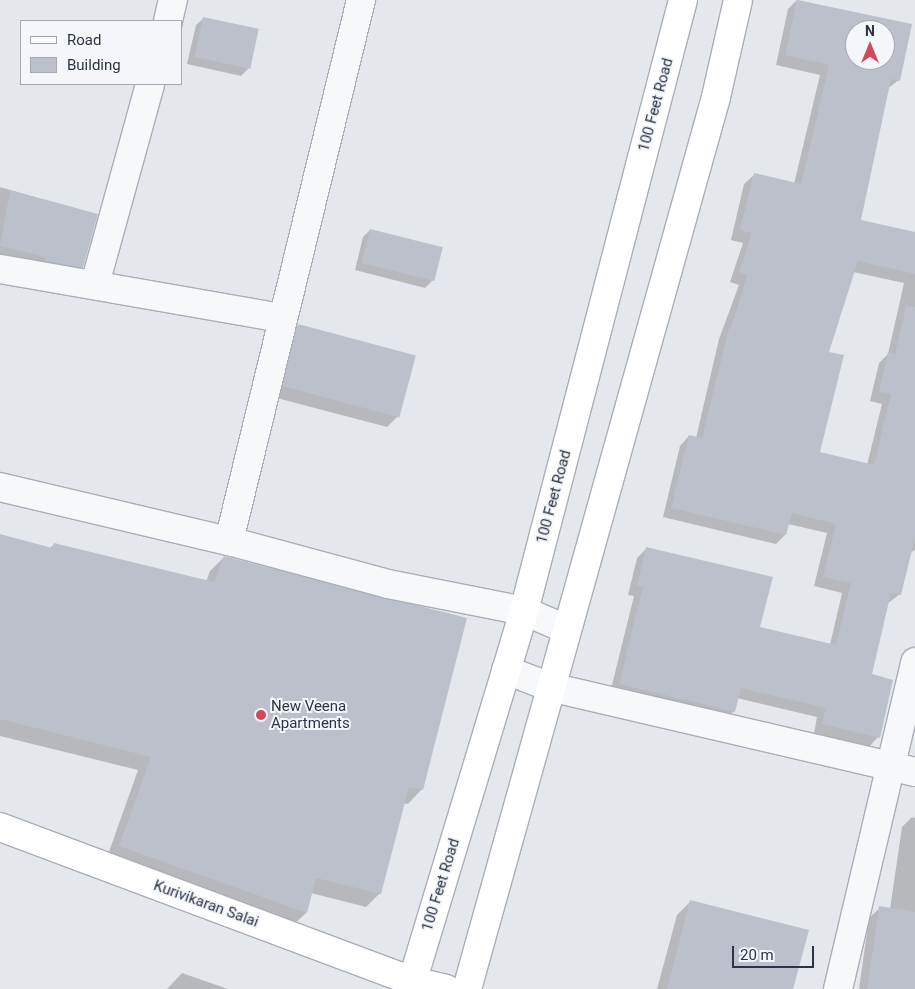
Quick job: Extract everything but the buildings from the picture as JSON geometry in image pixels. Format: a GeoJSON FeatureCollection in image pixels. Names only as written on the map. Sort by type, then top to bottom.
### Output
{"type":"FeatureCollection","features":[{"type":"Feature","properties":{"kind":"main road","name":"100 Feet Road"},"geometry":{"type":"LineString","coordinates":[[411,985],[524,610],[683,0]]}},
{"type":"Feature","properties":{"kind":"main road"},"geometry":{"type":"LineString","coordinates":[[467,989],[716,97],[738,0]]}},
{"type":"Feature","properties":{"kind":"main road","name":"Kurivikaran Salai"},"geometry":{"type":"LineString","coordinates":[[0,827],[411,985],[446,989]]}},
{"type":"Feature","properties":{"kind":"street"},"geometry":{"type":"LineString","coordinates":[[168,20],[174,0]]}},
{"type":"Feature","properties":{"kind":"street"},"geometry":{"type":"LineString","coordinates":[[229,541],[260,423],[282,318],[362,0]]}},
{"type":"Feature","properties":{"kind":"street"},"geometry":{"type":"LineString","coordinates":[[94,284],[150,85]]}},
{"type":"Feature","properties":{"kind":"street"},"geometry":{"type":"LineString","coordinates":[[0,269],[282,318]]}},
{"type":"Feature","properties":{"kind":"street"},"geometry":{"type":"LineString","coordinates":[[0,487],[229,541],[388,584],[524,610],[566,629]]}},
{"type":"Feature","properties":{"kind":"street"},"geometry":{"type":"LineString","coordinates":[[838,989],[888,767],[915,662]]}},
{"type":"Feature","properties":{"kind":"street"},"geometry":{"type":"LineString","coordinates":[[506,670],[550,687],[915,772]]}},
{"type":"Feature","properties":{"kind":"place","name":"New Veena Apartments"},"geometry":{"type":"Point","coordinates":[261,715]}}]}
